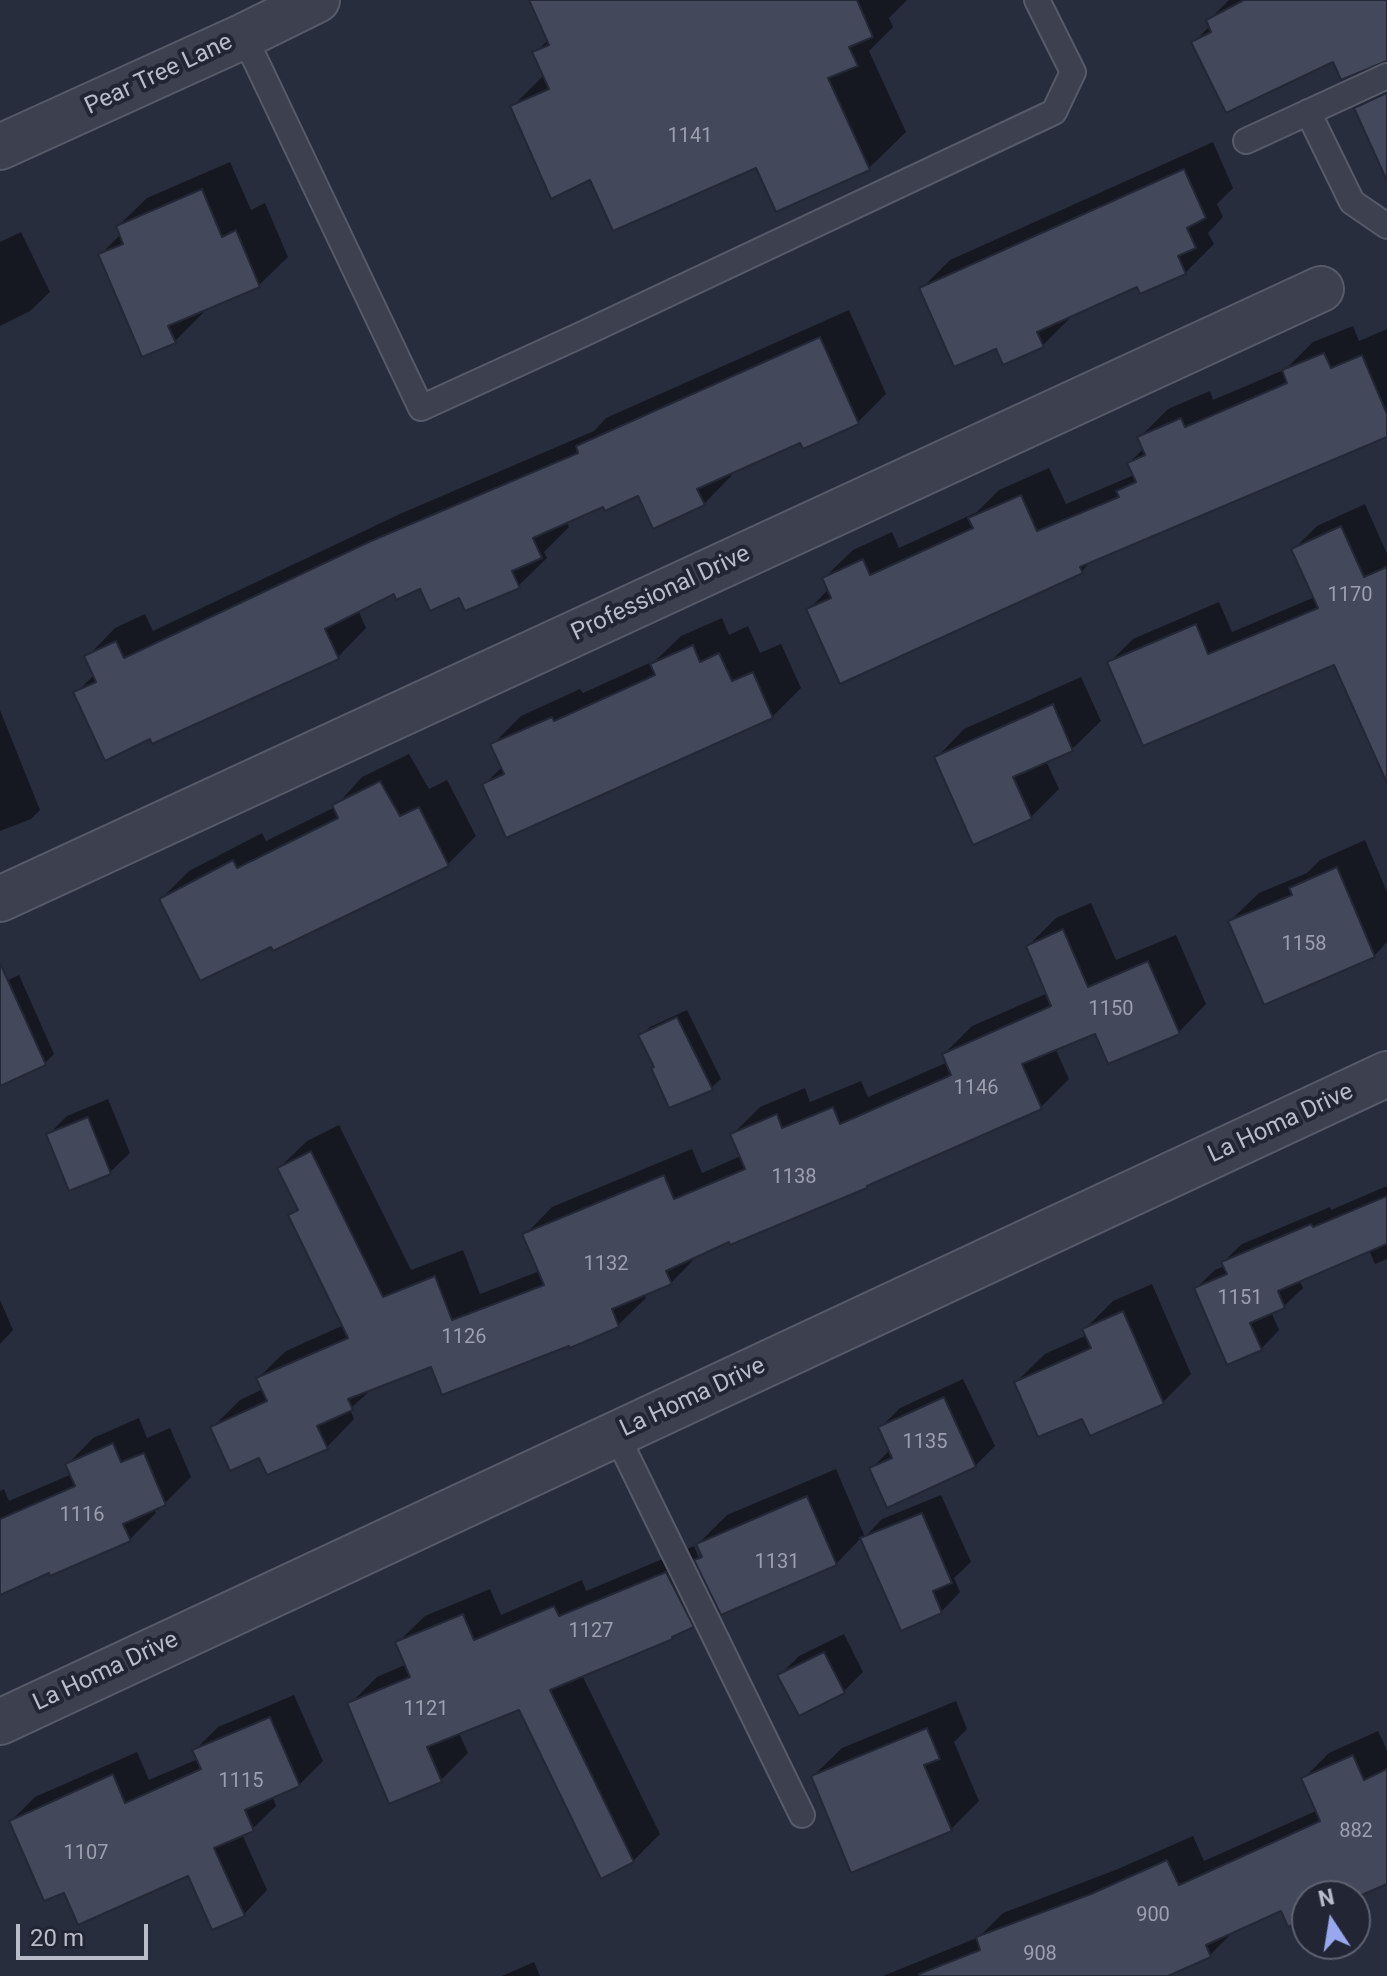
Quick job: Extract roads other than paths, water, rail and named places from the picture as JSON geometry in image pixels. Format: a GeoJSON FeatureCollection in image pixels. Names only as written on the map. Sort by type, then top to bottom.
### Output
{"type":"FeatureCollection","features":[{"type":"Feature","properties":{"kind":"street","name":"Pear Tree Lane"},"geometry":{"type":"LineString","coordinates":[[0,147],[317,0]]}},
{"type":"Feature","properties":{"kind":"street","name":"Professional Drive"},"geometry":{"type":"LineString","coordinates":[[0,899],[1321,289]]}},
{"type":"Feature","properties":{"kind":"street","name":"La Homa Drive"},"geometry":{"type":"LineString","coordinates":[[0,1722],[1387,1074]]}},
{"type":"Feature","properties":{"kind":"lane"},"geometry":{"type":"LineString","coordinates":[[244,36],[421,408],[1054,112],[1073,72],[1037,0]]}},
{"type":"Feature","properties":{"kind":"lane"},"geometry":{"type":"LineString","coordinates":[[1246,141],[1387,76]]}},
{"type":"Feature","properties":{"kind":"lane"},"geometry":{"type":"LineString","coordinates":[[1308,112],[1352,202],[1387,226]]}},
{"type":"Feature","properties":{"kind":"lane"},"geometry":{"type":"LineString","coordinates":[[616,1434],[802,1815]]}}]}
